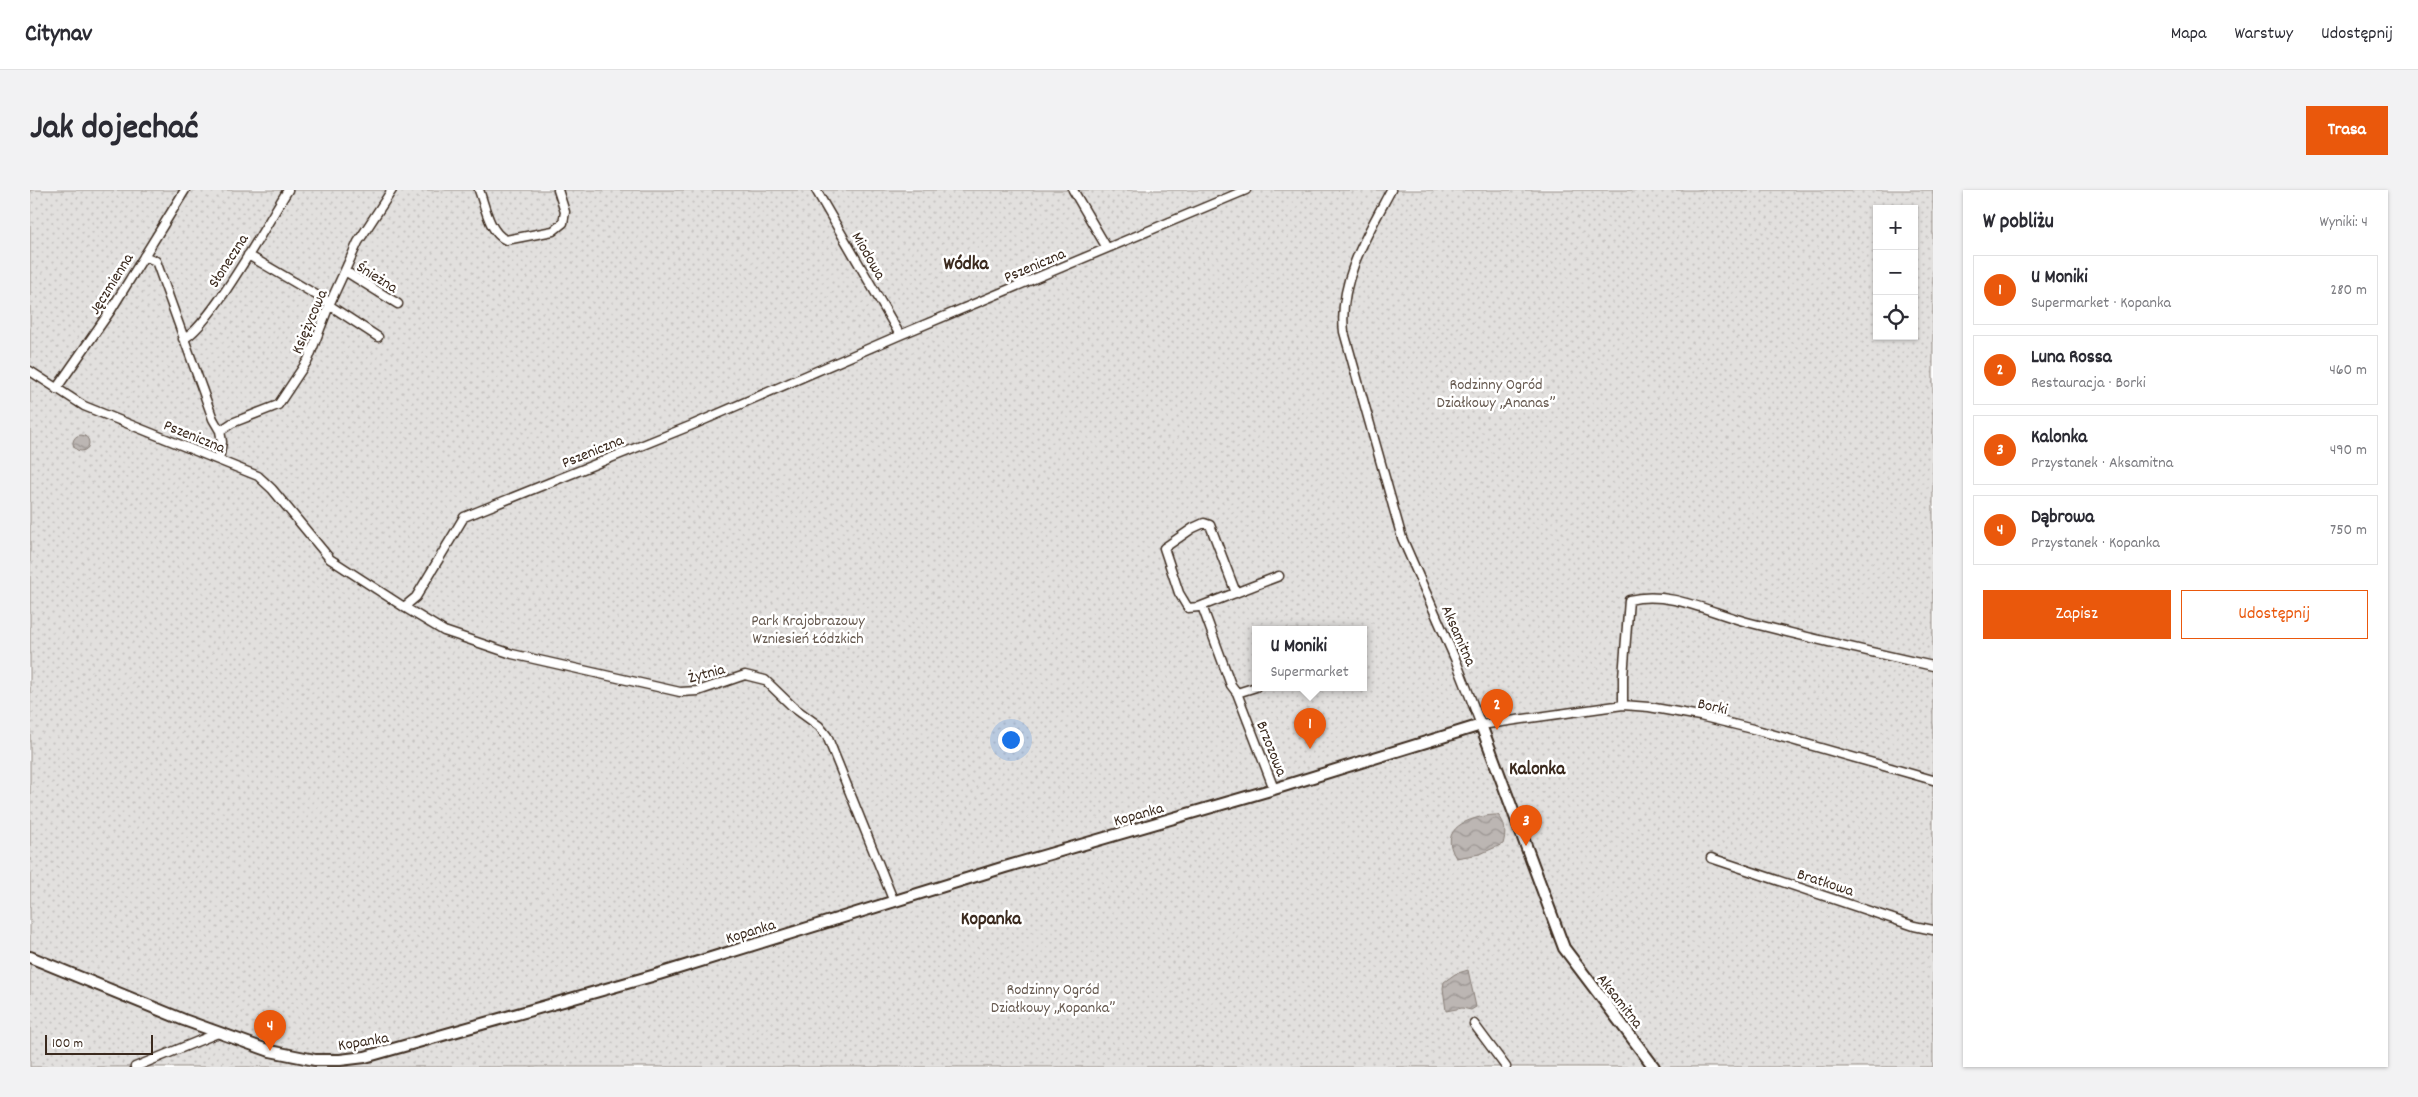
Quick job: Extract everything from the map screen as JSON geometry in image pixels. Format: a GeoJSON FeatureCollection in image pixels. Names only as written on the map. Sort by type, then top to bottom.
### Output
{"type":"FeatureCollection","features":[{"type":"Feature","properties":{"kind":"street","name":"Jęczmienna"},"geometry":{"type":"LineString","coordinates":[[56,389],[110,310],[185,190]]}},
{"type":"Feature","properties":{"kind":"street","name":"Słoneczna"},"geometry":{"type":"LineString","coordinates":[[184,339],[198,329],[248,255],[288,190]]}},
{"type":"Feature","properties":{"kind":"street","name":"Księżycowa"},"geometry":{"type":"LineString","coordinates":[[220,431],[232,422],[278,406],[308,360],[330,304],[358,242],[392,190]]}},
{"type":"Feature","properties":{"kind":"street"},"geometry":{"type":"LineString","coordinates":[[479,190],[492,226],[498,236],[506,240],[553,231],[563,223],[565,212],[558,190]]}},
{"type":"Feature","properties":{"kind":"street","name":"Miodowa"},"geometry":{"type":"LineString","coordinates":[[816,190],[900,335]]}},
{"type":"Feature","properties":{"kind":"street"},"geometry":{"type":"LineString","coordinates":[[1073,190],[1107,248]]}},
{"type":"Feature","properties":{"kind":"street","name":"Pszeniczna"},"geometry":{"type":"LineString","coordinates":[[30,371],[84,406],[258,476],[272,489],[330,559],[404,606],[416,597],[464,517],[690,426],[900,335],[1246,190]]}},
{"type":"Feature","properties":{"kind":"street","name":"Aksamitna"},"geometry":{"type":"LineString","coordinates":[[1391,190],[1352,267],[1344,310],[1344,332],[1402,538],[1456,661],[1564,948],[1654,1067]]}},
{"type":"Feature","properties":{"kind":"street"},"geometry":{"type":"LineString","coordinates":[[248,255],[330,304],[378,337]]}},
{"type":"Feature","properties":{"kind":"street"},"geometry":{"type":"LineString","coordinates":[[144,256],[156,261],[213,419],[220,431],[222,442],[219,460]]}},
{"type":"Feature","properties":{"kind":"street","name":"Śnieżna"},"geometry":{"type":"LineString","coordinates":[[345,271],[398,304]]}},
{"type":"Feature","properties":{"kind":"street"},"geometry":{"type":"LineString","coordinates":[[1236,593],[1210,525],[1204,523],[1193,528],[1164,548],[1179,592],[1188,608],[1202,606],[1236,593],[1279,576]]}},
{"type":"Feature","properties":{"kind":"street"},"geometry":{"type":"LineString","coordinates":[[1623,705],[1623,677],[1629,600],[1647,596],[1679,601],[1746,622],[1933,666]]}},
{"type":"Feature","properties":{"kind":"street","name":"Żytnia"},"geometry":{"type":"LineString","coordinates":[[404,606],[444,631],[512,654],[680,692],[698,691],[745,675],[765,680],[793,707],[819,726],[826,736],[894,902]]}},
{"type":"Feature","properties":{"kind":"street","name":"Brzozowa"},"geometry":{"type":"LineString","coordinates":[[1202,606],[1231,685],[1236,693],[1274,789]]}},
{"type":"Feature","properties":{"kind":"street"},"geometry":{"type":"LineString","coordinates":[[1236,693],[1252,688]]}},
{"type":"Feature","properties":{"kind":"street","name":"Borki"},"geometry":{"type":"LineString","coordinates":[[1481,725],[1623,705],[1678,712],[1714,720],[1933,780]]}},
{"type":"Feature","properties":{"kind":"street","name":"Kopanka"},"geometry":{"type":"LineString","coordinates":[[30,957],[218,1032],[301,1062],[340,1060],[389,1052],[659,974],[1012,865],[1274,789],[1481,725]]}},
{"type":"Feature","properties":{"kind":"street","name":"Bratkowa"},"geometry":{"type":"LineString","coordinates":[[1711,858],[1914,926],[1933,930]]}},
{"type":"Feature","properties":{"kind":"street"},"geometry":{"type":"LineString","coordinates":[[1474,1024],[1506,1067]]}},
{"type":"Feature","properties":{"kind":"street"},"geometry":{"type":"LineString","coordinates":[[136,1067],[218,1032]]}},
{"type":"Feature","properties":{"kind":"green space","name":"Park Krajobrazowy Wzniesień Łódzkich"},"geometry":{"type":"Polygon","coordinates":[[[30,190],[1933,190],[1933,1067],[30,1067],[30,190]]]}},
{"type":"Feature","properties":{"kind":"water"},"geometry":{"type":"Polygon","coordinates":[[[78,435],[84,435],[89,440],[87,449],[78,451],[73,446],[73,440],[78,435]]]}},
{"type":"Feature","properties":{"kind":"water"},"geometry":{"type":"Polygon","coordinates":[[[1498,815],[1504,825],[1505,836],[1503,844],[1480,854],[1456,858],[1451,848],[1450,839],[1458,826],[1475,818],[1498,815]]]}},
{"type":"Feature","properties":{"kind":"water"},"geometry":{"type":"Polygon","coordinates":[[[1468,970],[1476,1007],[1471,1010],[1462,1008],[1446,1011],[1444,982],[1455,974],[1468,970]]]}},
{"type":"Feature","properties":{"kind":"place","name":"Luna Rossa"},"geometry":{"type":"Point","coordinates":[1497,730]}},
{"type":"Feature","properties":{"kind":"place","name":"U Moniki"},"geometry":{"type":"Point","coordinates":[1310,749]}},
{"type":"Feature","properties":{"kind":"place","name":"Kalonka"},"geometry":{"type":"Point","coordinates":[1526,846]}},
{"type":"Feature","properties":{"kind":"place","name":"Dąbrowa"},"geometry":{"type":"Point","coordinates":[270,1051]}},
{"type":"Feature","properties":{"kind":"district","name":"Wódka"},"geometry":{"type":"Point","coordinates":[966,262]}},
{"type":"Feature","properties":{"kind":"district","name":"Kalonka"},"geometry":{"type":"Point","coordinates":[1537,767]}},
{"type":"Feature","properties":{"kind":"district","name":"Kopanka"},"geometry":{"type":"Point","coordinates":[991,917]}},
{"type":"Feature","properties":{"kind":"park label","name":"Rodzinny Ogród Działkowy „Ananas”"},"geometry":{"type":"Point","coordinates":[1496,392]}},
{"type":"Feature","properties":{"kind":"park label","name":"Rodzinny Ogród Działkowy „Kopanka”"},"geometry":{"type":"Point","coordinates":[1053,997]}}]}
